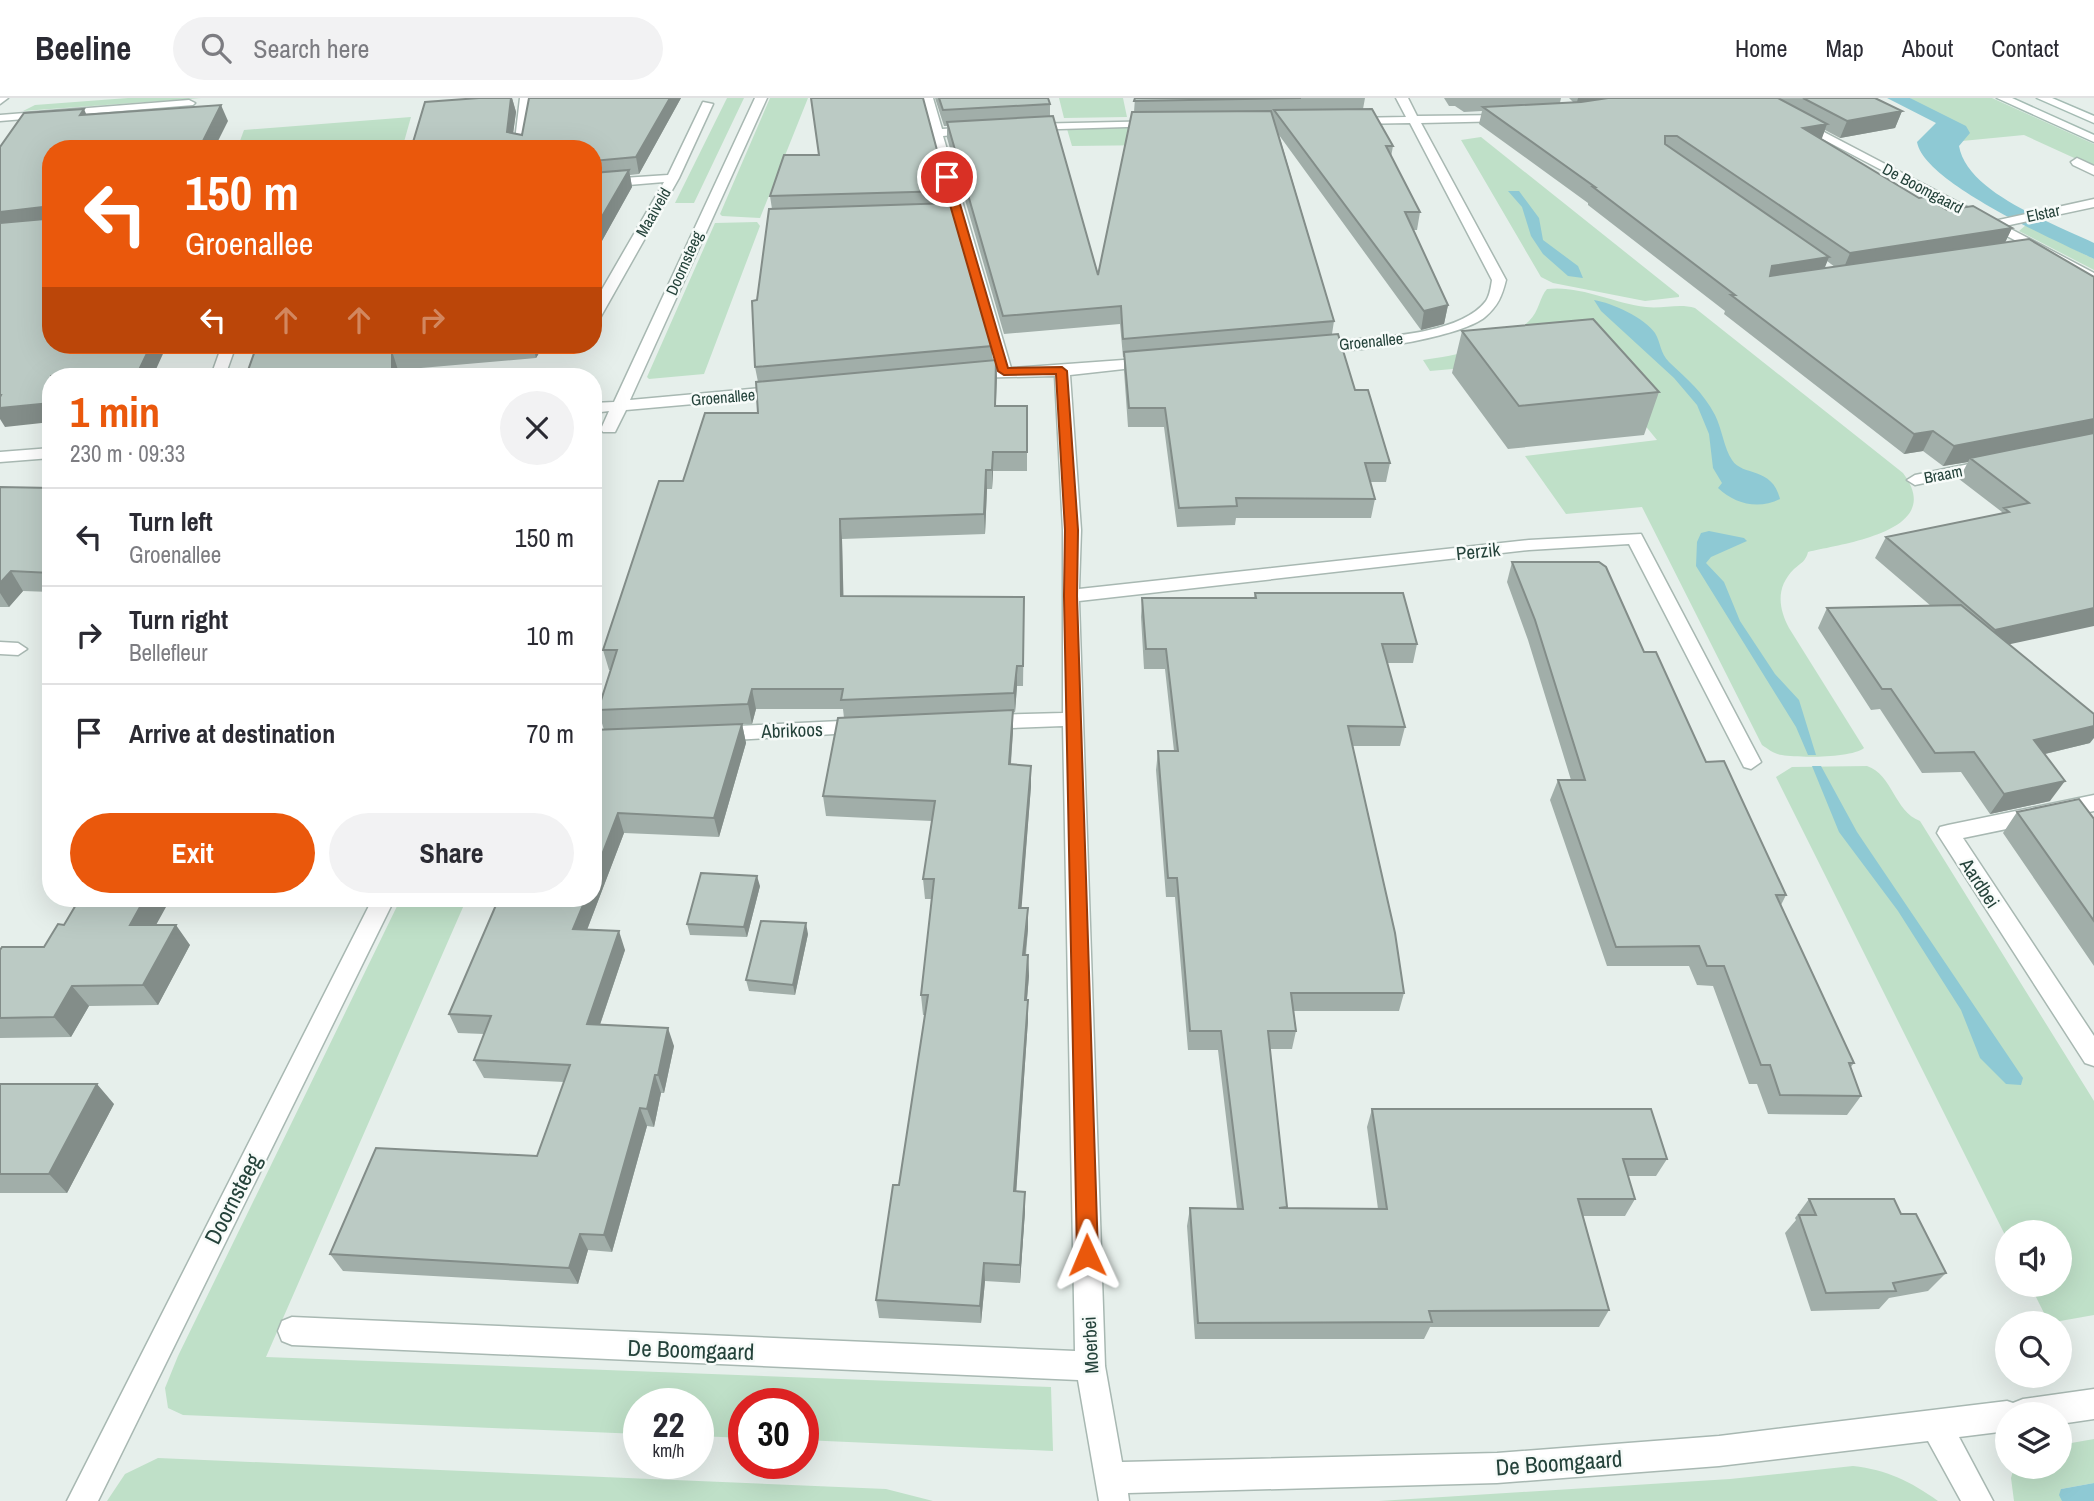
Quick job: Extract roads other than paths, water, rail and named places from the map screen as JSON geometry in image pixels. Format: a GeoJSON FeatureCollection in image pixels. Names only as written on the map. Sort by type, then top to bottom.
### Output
{"type":"FeatureCollection","features":[{"type":"Feature","properties":{"kind":"street"},"geometry":{"type":"LineString","coordinates":[[521,140],[526,98]]}},
{"type":"Feature","properties":{"kind":"street","name":"Doornsteeg"},"geometry":{"type":"LineString","coordinates":[[608,429],[761,98]]}},
{"type":"Feature","properties":{"kind":"street"},"geometry":{"type":"LineString","coordinates":[[927,98],[951,214],[1004,371]]}},
{"type":"Feature","properties":{"kind":"street","name":"Groenallee"},"geometry":{"type":"LineString","coordinates":[[1303,348],[1397,339],[1446,330],[1477,318],[1497,297],[1499,280],[1402,98]]}},
{"type":"Feature","properties":{"kind":"street","name":"De Boomgaard"},"geometry":{"type":"LineString","coordinates":[[1751,98],[2094,278]]}},
{"type":"Feature","properties":{"kind":"street"},"geometry":{"type":"LineString","coordinates":[[2003,98],[2094,139]]}},
{"type":"Feature","properties":{"kind":"street"},"geometry":{"type":"LineString","coordinates":[[2043,98],[2094,121]]}},
{"type":"Feature","properties":{"kind":"street"},"geometry":{"type":"LineString","coordinates":[[0,118],[189,103]]}},
{"type":"Feature","properties":{"kind":"street","name":"Maaiveld"},"geometry":{"type":"LineString","coordinates":[[602,302],[673,178],[707,104]]}},
{"type":"Feature","properties":{"kind":"street"},"geometry":{"type":"LineString","coordinates":[[1335,121],[1519,118]]}},
{"type":"Feature","properties":{"kind":"street"},"geometry":{"type":"LineString","coordinates":[[1011,128],[1100,123],[1174,123]]}},
{"type":"Feature","properties":{"kind":"street"},"geometry":{"type":"LineString","coordinates":[[935,132],[985,130]]}},
{"type":"Feature","properties":{"kind":"street"},"geometry":{"type":"LineString","coordinates":[[2077,162],[2094,171]]}},
{"type":"Feature","properties":{"kind":"street"},"geometry":{"type":"LineString","coordinates":[[602,183],[673,178]]}},
{"type":"Feature","properties":{"kind":"street","name":"Elstar"},"geometry":{"type":"LineString","coordinates":[[1992,225],[2094,203]]}},
{"type":"Feature","properties":{"kind":"street"},"geometry":{"type":"LineString","coordinates":[[2010,252],[2036,248]]}},
{"type":"Feature","properties":{"kind":"street"},"geometry":{"type":"LineString","coordinates":[[949,376],[1004,371],[1062,371],[1169,360]]}},
{"type":"Feature","properties":{"kind":"street","name":"Moerbei"},"geometry":{"type":"LineString","coordinates":[[1062,371],[1072,530],[1070,596],[1090,1366],[1111,1489]]}},
{"type":"Feature","properties":{"kind":"street","name":"Groenallee"},"geometry":{"type":"LineString","coordinates":[[602,407],[798,390]]}},
{"type":"Feature","properties":{"kind":"street"},"geometry":{"type":"LineString","coordinates":[[0,457],[42,454]]}},
{"type":"Feature","properties":{"kind":"street","name":"Braam"},"geometry":{"type":"LineString","coordinates":[[1915,480],[2006,461]]}},
{"type":"Feature","properties":{"kind":"street","name":"Perzik"},"geometry":{"type":"LineString","coordinates":[[1070,596],[1530,545],[1635,538],[1751,762]]}},
{"type":"Feature","properties":{"kind":"street"},"geometry":{"type":"LineString","coordinates":[[964,723],[1074,719]]}},
{"type":"Feature","properties":{"kind":"street","name":"Abrikoos"},"geometry":{"type":"LineString","coordinates":[[703,734],[881,726]]}},
{"type":"Feature","properties":{"kind":"street","name":"Aardbei"},"geometry":{"type":"LineString","coordinates":[[2094,803],[1948,833],[2094,1056]]}},
{"type":"Feature","properties":{"kind":"street","name":"Doornsteeg"},"geometry":{"type":"LineString","coordinates":[[82,1501],[379,907]]}},
{"type":"Feature","properties":{"kind":"street","name":"De Boomgaard"},"geometry":{"type":"LineString","coordinates":[[292,1331],[626,1348],[1090,1366]]}},
{"type":"Feature","properties":{"kind":"street"},"geometry":{"type":"LineString","coordinates":[[2072,1407],[2094,1404]]}},
{"type":"Feature","properties":{"kind":"street","name":"De Boomgaard"},"geometry":{"type":"LineString","coordinates":[[1111,1489],[1497,1468],[1719,1451],[1995,1418]]}},
{"type":"Feature","properties":{"kind":"street"},"geometry":{"type":"LineString","coordinates":[[1936,1426],[1978,1501]]}},
{"type":"Feature","properties":{"kind":"water"},"geometry":{"type":"Polygon","coordinates":[[[1887,98],[1910,98],[1966,126],[1970,133],[1959,146],[1965,163],[1978,178],[2015,205],[2094,243],[2094,259],[1994,209],[1942,175],[1925,158],[1917,142],[1936,123],[1887,98]]]}},
{"type":"Feature","properties":{"kind":"water"},"geometry":{"type":"Polygon","coordinates":[[[1508,191],[1519,191],[1539,218],[1543,240],[1578,266],[1583,278],[1568,276],[1543,254],[1531,236],[1522,207],[1508,191]]]}},
{"type":"Feature","properties":{"kind":"water"},"geometry":{"type":"Polygon","coordinates":[[[1594,300],[1628,312],[1650,327],[1666,359],[1694,386],[1710,407],[1732,460],[1743,469],[1771,481],[1780,499],[1763,504],[1747,504],[1718,488],[1722,483],[1713,468],[1709,434],[1697,405],[1674,378],[1601,311],[1594,300]]]}},
{"type":"Feature","properties":{"kind":"water"},"geometry":{"type":"Polygon","coordinates":[[[1709,531],[1744,538],[1747,541],[1711,557],[1706,563],[1724,582],[1740,621],[1775,674],[1799,700],[1816,755],[1808,755],[1796,727],[1696,566],[1697,542],[1701,533],[1709,531]]]}},
{"type":"Feature","properties":{"kind":"water"},"geometry":{"type":"Polygon","coordinates":[[[1812,766],[1821,766],[1857,832],[2023,1078],[2021,1085],[2006,1084],[1980,1058],[1961,1010],[1898,911],[1839,832],[1812,766]]]}},
{"type":"Feature","properties":{"kind":"water"},"geometry":{"type":"Polygon","coordinates":[[[2094,1483],[2094,1501],[2062,1501],[2059,1495],[2061,1489],[2094,1483]]]}}]}
